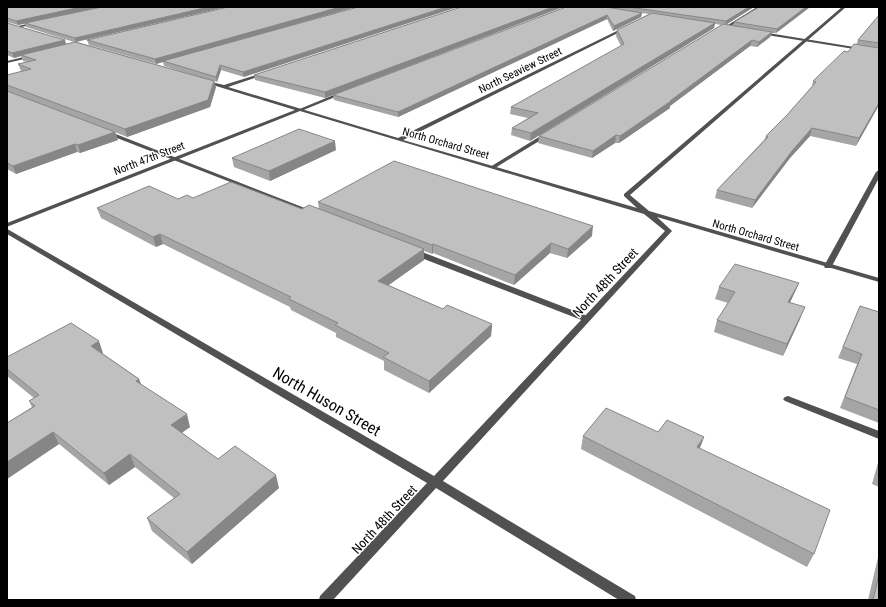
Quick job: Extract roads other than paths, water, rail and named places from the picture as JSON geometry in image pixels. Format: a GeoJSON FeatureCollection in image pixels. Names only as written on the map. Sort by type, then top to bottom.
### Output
{"type":"FeatureCollection","features":[{"type":"Feature","properties":{"kind":"street"},"geometry":{"type":"LineString","coordinates":[[732,29],[723,27],[758,7]]}},
{"type":"Feature","properties":{"kind":"street","name":"North 48th Street"},"geometry":{"type":"LineString","coordinates":[[325,600],[669,231],[645,213],[626,195],[844,7]]}},
{"type":"Feature","properties":{"kind":"street"},"geometry":{"type":"LineString","coordinates":[[23,29],[14,26],[38,22]]}},
{"type":"Feature","properties":{"kind":"street","name":"North Seaview Street"},"geometry":{"type":"LineString","coordinates":[[398,140],[628,26]]}},
{"type":"Feature","properties":{"kind":"street"},"geometry":{"type":"LineString","coordinates":[[755,32],[879,52]]}},
{"type":"Feature","properties":{"kind":"street"},"geometry":{"type":"LineString","coordinates":[[7,62],[35,55]]}},
{"type":"Feature","properties":{"kind":"street"},"geometry":{"type":"LineString","coordinates":[[223,87],[269,72]]}},
{"type":"Feature","properties":{"kind":"street","name":"North Orchard Street"},"geometry":{"type":"LineString","coordinates":[[200,80],[645,213],[879,280]]}},
{"type":"Feature","properties":{"kind":"street","name":"North 47th Street"},"geometry":{"type":"LineString","coordinates":[[7,225],[350,91]]}},
{"type":"Feature","properties":{"kind":"street"},"geometry":{"type":"LineString","coordinates":[[102,130],[322,216]]}},
{"type":"Feature","properties":{"kind":"street"},"geometry":{"type":"LineString","coordinates":[[492,167],[553,130]]}},
{"type":"Feature","properties":{"kind":"street"},"geometry":{"type":"LineString","coordinates":[[828,266],[879,172]]}},
{"type":"Feature","properties":{"kind":"street","name":"North Huson Street"},"geometry":{"type":"LineString","coordinates":[[7,231],[435,482],[630,600]]}},
{"type":"Feature","properties":{"kind":"street"},"geometry":{"type":"LineString","coordinates":[[410,250],[587,319]]}},
{"type":"Feature","properties":{"kind":"street"},"geometry":{"type":"LineString","coordinates":[[788,399],[879,435]]}}]}
